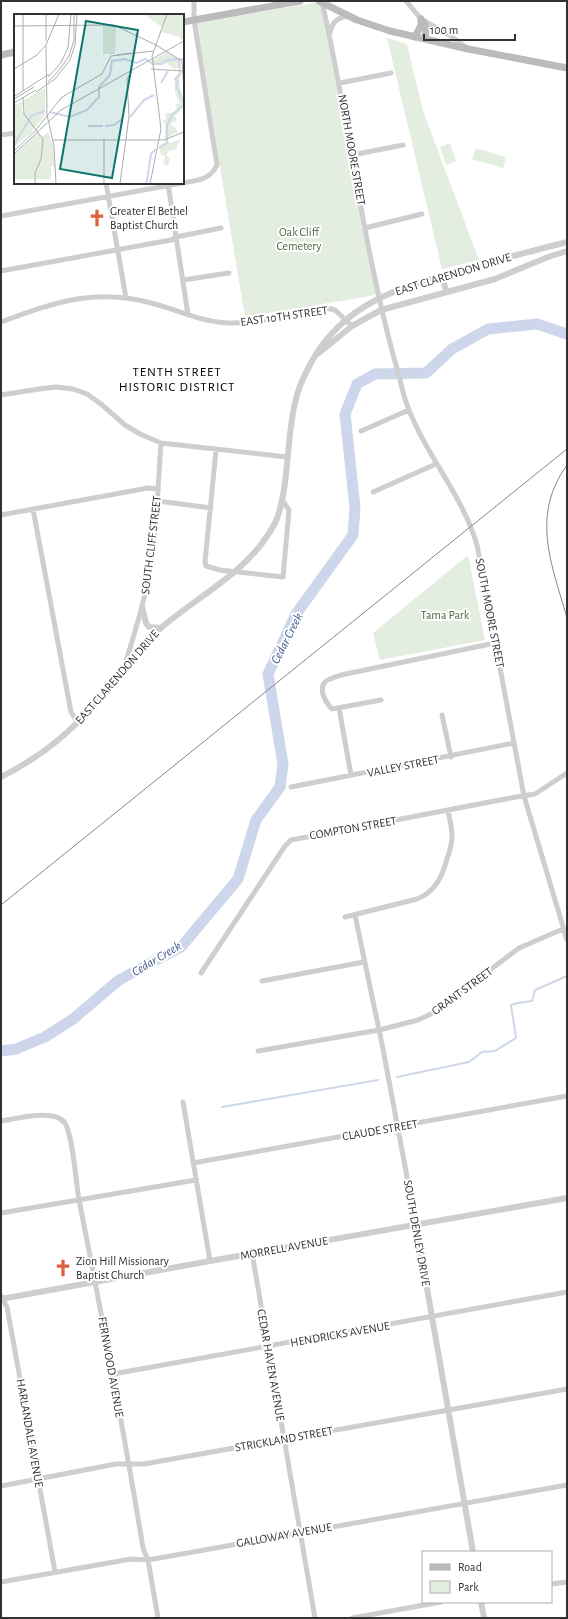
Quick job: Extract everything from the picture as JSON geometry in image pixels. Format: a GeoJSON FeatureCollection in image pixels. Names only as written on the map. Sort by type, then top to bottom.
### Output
{"type":"FeatureCollection","features":[{"type":"Feature","properties":{"kind":"main road"},"geometry":{"type":"LineString","coordinates":[[184,22],[300,1]]}},
{"type":"Feature","properties":{"kind":"main road"},"geometry":{"type":"LineString","coordinates":[[321,1],[348,16],[369,24],[415,37],[567,68]]}},
{"type":"Feature","properties":{"kind":"main road"},"geometry":{"type":"LineString","coordinates":[[415,37],[421,26],[421,19]]}},
{"type":"Feature","properties":{"kind":"main road"},"geometry":{"type":"LineString","coordinates":[[421,19],[427,28],[425,39]]}},
{"type":"Feature","properties":{"kind":"main road"},"geometry":{"type":"LineString","coordinates":[[1,55],[14,52]]}},
{"type":"Feature","properties":{"kind":"street"},"geometry":{"type":"LineString","coordinates":[[184,183],[207,178],[215,170],[217,165],[194,20],[194,1]]}},
{"type":"Feature","properties":{"kind":"street","name":"NORTH MOORE STREET"},"geometry":{"type":"LineString","coordinates":[[321,1],[340,83],[365,228],[379,298]]}},
{"type":"Feature","properties":{"kind":"street"},"geometry":{"type":"LineString","coordinates":[[406,1],[421,19],[451,36],[468,49]]}},
{"type":"Feature","properties":{"kind":"street"},"geometry":{"type":"LineString","coordinates":[[330,36],[332,26],[336,20],[348,16]]}},
{"type":"Feature","properties":{"kind":"street"},"geometry":{"type":"LineString","coordinates":[[340,83],[391,73]]}},
{"type":"Feature","properties":{"kind":"street"},"geometry":{"type":"LineString","coordinates":[[1,135],[14,133]]}},
{"type":"Feature","properties":{"kind":"street"},"geometry":{"type":"LineString","coordinates":[[352,155],[403,145]]}},
{"type":"Feature","properties":{"kind":"street"},"geometry":{"type":"LineString","coordinates":[[106,184],[126,298]]}},
{"type":"Feature","properties":{"kind":"street"},"geometry":{"type":"LineString","coordinates":[[1,216],[108,197],[168,184],[188,316]]}},
{"type":"Feature","properties":{"kind":"street"},"geometry":{"type":"LineString","coordinates":[[365,228],[422,214]]}},
{"type":"Feature","properties":{"kind":"street"},"geometry":{"type":"LineString","coordinates":[[1,271],[171,240],[176,237],[221,228]]}},
{"type":"Feature","properties":{"kind":"street","name":"EAST CLARENDON DRIVE"},"geometry":{"type":"LineString","coordinates":[[1,778],[29,762],[78,723],[123,668],[161,628],[236,572],[252,557],[266,538],[276,520],[282,500],[292,413],[297,393],[315,357],[328,337],[345,319],[379,298],[398,290],[442,275],[567,242]]}},
{"type":"Feature","properties":{"kind":"street","name":"EAST CLARENDON DRIVE"},"geometry":{"type":"LineString","coordinates":[[315,357],[352,326],[381,310],[495,279],[548,257],[567,251]]}},
{"type":"Feature","properties":{"kind":"street"},"geometry":{"type":"LineString","coordinates":[[183,280],[229,273]]}},
{"type":"Feature","properties":{"kind":"street"},"geometry":{"type":"LineString","coordinates":[[442,275],[446,292]]}},
{"type":"Feature","properties":{"kind":"street","name":"EAST 10TH STREET"},"geometry":{"type":"LineString","coordinates":[[1,322],[49,304],[94,296],[126,298],[155,304],[188,316],[214,322],[240,323],[328,308],[335,310],[352,326]]}},
{"type":"Feature","properties":{"kind":"street","name":"SOUTH MOORE STREET"},"geometry":{"type":"LineString","coordinates":[[379,298],[409,410],[436,464],[473,531],[477,545],[524,796],[567,940]]}},
{"type":"Feature","properties":{"kind":"street"},"geometry":{"type":"LineString","coordinates":[[1,395],[56,387],[72,389],[87,394],[130,428],[161,443],[287,457]]}},
{"type":"Feature","properties":{"kind":"street"},"geometry":{"type":"LineString","coordinates":[[361,431],[409,410]]}},
{"type":"Feature","properties":{"kind":"street","name":"SOUTH CLIFF STREET"},"geometry":{"type":"LineString","coordinates":[[123,668],[142,607],[150,567],[158,501],[161,443]]}},
{"type":"Feature","properties":{"kind":"street"},"geometry":{"type":"LineString","coordinates":[[216,450],[205,562],[206,566],[213,569],[283,577],[288,510],[282,500]]}},
{"type":"Feature","properties":{"kind":"street"},"geometry":{"type":"LineString","coordinates":[[373,492],[436,464]]}},
{"type":"Feature","properties":{"kind":"street"},"geometry":{"type":"LineString","coordinates":[[1,515],[148,488],[158,489]]}},
{"type":"Feature","properties":{"kind":"street"},"geometry":{"type":"LineString","coordinates":[[158,501],[211,508]]}},
{"type":"Feature","properties":{"kind":"street"},"geometry":{"type":"LineString","coordinates":[[33,509],[71,712],[78,723]]}},
{"type":"Feature","properties":{"kind":"street"},"geometry":{"type":"LineString","coordinates":[[142,607],[146,623],[149,627],[161,628]]}},
{"type":"Feature","properties":{"kind":"street"},"geometry":{"type":"LineString","coordinates":[[382,700],[332,709],[327,704],[323,693],[323,686],[325,681],[340,675],[495,644]]}},
{"type":"Feature","properties":{"kind":"street"},"geometry":{"type":"LineString","coordinates":[[339,708],[351,775]]}},
{"type":"Feature","properties":{"kind":"street"},"geometry":{"type":"LineString","coordinates":[[442,715],[451,757]]}},
{"type":"Feature","properties":{"kind":"street","name":"VALLEY STREET"},"geometry":{"type":"LineString","coordinates":[[291,787],[451,757],[514,743]]}},
{"type":"Feature","properties":{"kind":"street","name":"COMPTON STREET"},"geometry":{"type":"LineString","coordinates":[[201,974],[285,846],[291,840],[535,794],[567,773]]}},
{"type":"Feature","properties":{"kind":"street"},"geometry":{"type":"LineString","coordinates":[[345,917],[416,899],[426,895],[436,886],[443,872],[451,846],[452,834],[448,810]]}},
{"type":"Feature","properties":{"kind":"street","name":"SOUTH DENLEY DRIVE"},"geometry":{"type":"LineString","coordinates":[[354,915],[398,1126],[473,1551]]}},
{"type":"Feature","properties":{"kind":"street","name":"GRANT STREET"},"geometry":{"type":"LineString","coordinates":[[258,1051],[379,1030],[418,1020],[431,1014],[520,948],[563,929]]}},
{"type":"Feature","properties":{"kind":"street"},"geometry":{"type":"LineString","coordinates":[[262,981],[364,962]]}},
{"type":"Feature","properties":{"kind":"street","name":"CLAUDE STREET"},"geometry":{"type":"LineString","coordinates":[[193,1163],[567,1096]]}},
{"type":"Feature","properties":{"kind":"street"},"geometry":{"type":"LineString","coordinates":[[183,1102],[210,1260]]}},
{"type":"Feature","properties":{"kind":"street","name":"FERNWOOD AVENUE"},"geometry":{"type":"LineString","coordinates":[[1,1121],[36,1115],[50,1116],[59,1118],[64,1123],[68,1134],[113,1374],[143,1548],[148,1560],[158,1618]]}},
{"type":"Feature","properties":{"kind":"street"},"geometry":{"type":"LineString","coordinates":[[1,1213],[196,1180]]}},
{"type":"Feature","properties":{"kind":"street","name":"MORRELL AVENUE"},"geometry":{"type":"LineString","coordinates":[[1,1298],[567,1198]]}},
{"type":"Feature","properties":{"kind":"street","name":"CEDAR HAVEN AVENUE"},"geometry":{"type":"LineString","coordinates":[[252,1253],[315,1618]]}},
{"type":"Feature","properties":{"kind":"street","name":"HENDRICKS AVENUE"},"geometry":{"type":"LineString","coordinates":[[113,1374],[567,1292]]}},
{"type":"Feature","properties":{"kind":"street","name":"HARLANDALE AVENUE"},"geometry":{"type":"LineString","coordinates":[[1,1298],[7,1307],[55,1572]]}},
{"type":"Feature","properties":{"kind":"street","name":"STRICKLAND STREET"},"geometry":{"type":"LineString","coordinates":[[1,1486],[116,1464],[144,1464],[567,1389]]}},
{"type":"Feature","properties":{"kind":"street","name":"GALLOWAY AVENUE"},"geometry":{"type":"LineString","coordinates":[[1,1582],[131,1559],[148,1560],[567,1485]]}},
{"type":"Feature","properties":{"kind":"street"},"geometry":{"type":"LineString","coordinates":[[552,1584],[567,1582]]}},
{"type":"Feature","properties":{"kind":"street"},"geometry":{"type":"LineString","coordinates":[[352,1618],[435,1603]]}},
{"type":"Feature","properties":{"kind":"street"},"geometry":{"type":"LineString","coordinates":[[481,1603],[484,1618]]}},
{"type":"Feature","properties":{"kind":"green space","name":"Oak Cliff Cemetery"},"geometry":{"type":"Polygon","coordinates":[[[325,1],[376,295],[245,317],[196,23],[325,1]]]}},
{"type":"Feature","properties":{"kind":"green space"},"geometry":{"type":"Polygon","coordinates":[[[387,38],[407,44],[423,111],[479,260],[442,269],[387,38]]]}},
{"type":"Feature","properties":{"kind":"green space"},"geometry":{"type":"Polygon","coordinates":[[[450,143],[456,161],[446,165],[440,147],[450,143]]]}},
{"type":"Feature","properties":{"kind":"green space"},"geometry":{"type":"Polygon","coordinates":[[[476,148],[506,157],[503,168],[472,159],[476,148]]]}},
{"type":"Feature","properties":{"kind":"green space","name":"Tama Park"},"geometry":{"type":"Polygon","coordinates":[[[468,555],[485,640],[380,660],[373,633],[468,555]]]}},
{"type":"Feature","properties":{"kind":"waterway","name":"Cedar Creek"},"geometry":{"type":"LineString","coordinates":[[1,1051],[16,1049],[45,1037],[73,1019],[119,980],[181,947],[238,879],[256,820],[280,787],[283,764],[268,674],[296,614],[353,535],[355,508],[345,414],[357,384],[375,374],[426,373],[452,349],[488,329],[537,324],[567,334]]}},
{"type":"Feature","properties":{"kind":"waterway"},"geometry":{"type":"LineString","coordinates":[[397,1077],[469,1062],[482,1052],[495,1051],[516,1038],[511,1005],[532,1001],[535,990],[567,976]]}},
{"type":"Feature","properties":{"kind":"waterway"},"geometry":{"type":"LineString","coordinates":[[222,1107],[378,1080]]}},
{"type":"Feature","properties":{"kind":"tram line"},"geometry":{"type":"LineString","coordinates":[[1,905],[567,449]]}},
{"type":"Feature","properties":{"kind":"tram line"},"geometry":{"type":"LineString","coordinates":[[567,465],[556,484],[549,503],[547,522],[551,560],[567,618]]}},
{"type":"Feature","properties":{"kind":"place","name":"Greater El Bethel Baptist Church"},"geometry":{"type":"Point","coordinates":[97,218]}},
{"type":"Feature","properties":{"kind":"place","name":"Zion Hill Missionary Baptist Church"},"geometry":{"type":"Point","coordinates":[63,1268]}},
{"type":"Feature","properties":{"kind":"district","name":"TENTH STREET HISTORIC DISTRICT"},"geometry":{"type":"Point","coordinates":[177,378]}}]}
